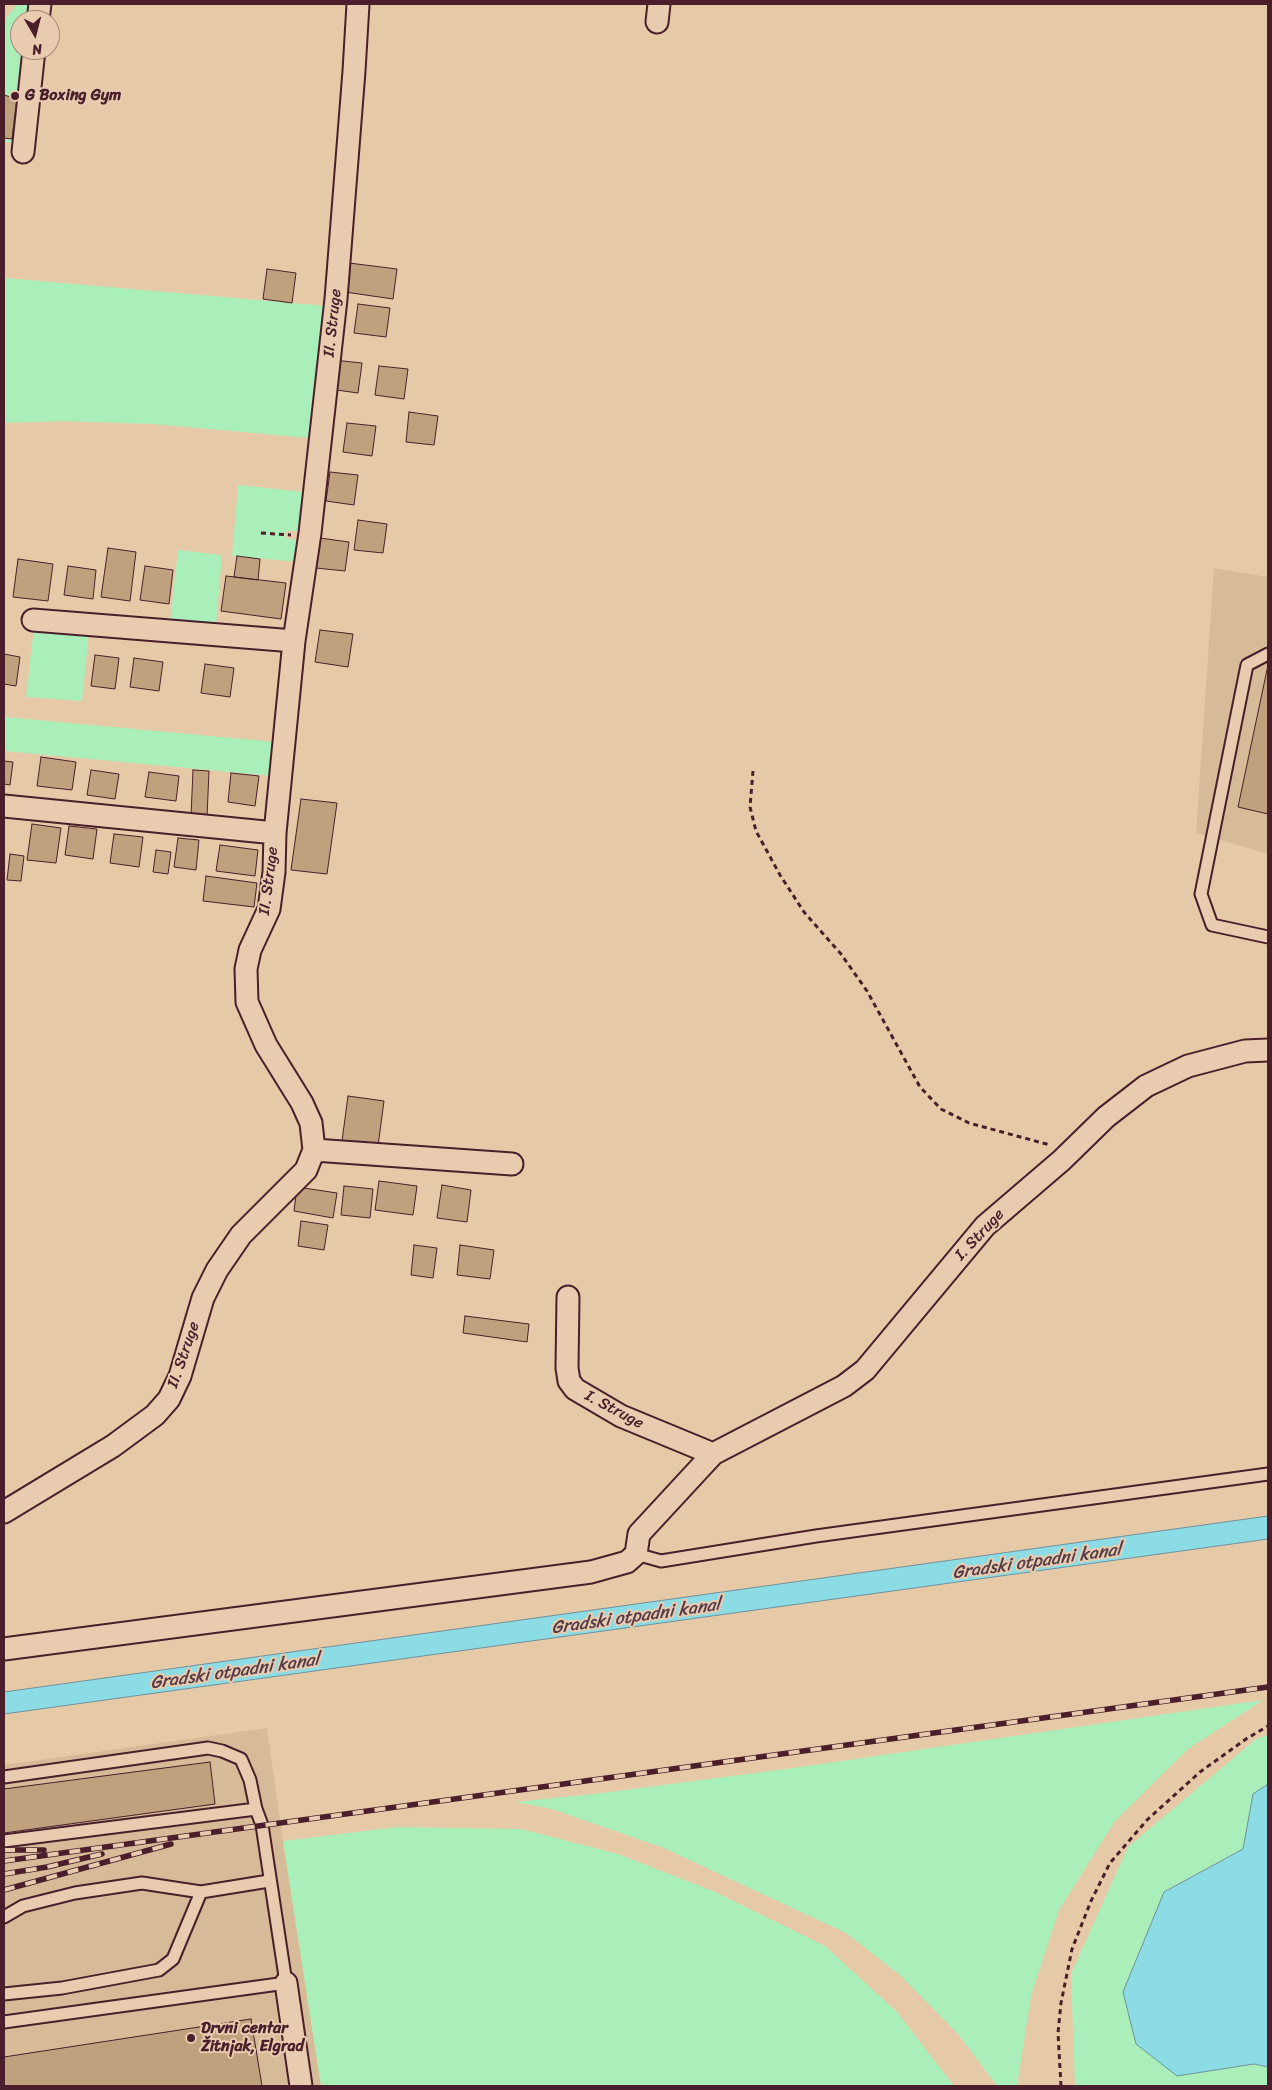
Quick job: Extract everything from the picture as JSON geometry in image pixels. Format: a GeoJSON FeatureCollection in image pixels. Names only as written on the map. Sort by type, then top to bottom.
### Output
{"type":"FeatureCollection","features":[{"type":"Feature","properties":{"kind":"street","name":"II. Struge"},"geometry":{"type":"LineString","coordinates":[[4,1512],[113,1446],[155,1416],[169,1399],[180,1376],[202,1298],[217,1270],[241,1235],[306,1170],[314,1150],[311,1123],[302,1102],[266,1045],[247,1002],[246,969],[250,950],[269,909],[274,872],[275,832],[294,641],[309,536],[336,299],[358,4]]}},
{"type":"Feature","properties":{"kind":"street"},"geometry":{"type":"LineString","coordinates":[[22,152],[33,60]]}},
{"type":"Feature","properties":{"kind":"street"},"geometry":{"type":"LineString","coordinates":[[33,620],[294,641]]}},
{"type":"Feature","properties":{"kind":"street","name":"II. Struge"},"geometry":{"type":"LineString","coordinates":[[4,806],[275,832]]}},
{"type":"Feature","properties":{"kind":"street","name":"I. Struge"},"geometry":{"type":"LineString","coordinates":[[636,1554],[639,1534],[713,1454],[844,1386],[865,1370],[985,1226],[1072,1151],[1106,1117],[1146,1086],[1188,1066],[1245,1051],[1268,1050]]}},
{"type":"Feature","properties":{"kind":"street"},"geometry":{"type":"LineString","coordinates":[[314,1150],[512,1164]]}},
{"type":"Feature","properties":{"kind":"street","name":"I. Struge"},"geometry":{"type":"LineString","coordinates":[[568,1297],[567,1368],[569,1381],[575,1389],[621,1416],[713,1454]]}},
{"type":"Feature","properties":{"kind":"street"},"geometry":{"type":"LineString","coordinates":[[4,1649],[591,1572],[627,1562],[636,1554]]}},
{"type":"Feature","properties":{"kind":"street"},"geometry":{"type":"LineString","coordinates":[[286,1983],[301,2086]]}},
{"type":"Feature","properties":{"kind":"lane"},"geometry":{"type":"LineString","coordinates":[[1268,654],[1247,665],[1201,894],[1212,925],[1268,937]]}},
{"type":"Feature","properties":{"kind":"lane"},"geometry":{"type":"LineString","coordinates":[[636,1554],[661,1561],[816,1536],[1268,1474]]}},
{"type":"Feature","properties":{"kind":"lane"},"geometry":{"type":"LineString","coordinates":[[4,1777],[208,1748],[222,1751],[241,1760],[250,1780],[256,1809],[262,1825],[286,1983],[4,2022]]}},
{"type":"Feature","properties":{"kind":"lane"},"geometry":{"type":"LineString","coordinates":[[4,1841],[256,1809]]}},
{"type":"Feature","properties":{"kind":"lane"},"geometry":{"type":"LineString","coordinates":[[4,1917],[23,1906],[75,1893],[142,1883],[201,1892],[269,1881]]}},
{"type":"Feature","properties":{"kind":"lane"},"geometry":{"type":"LineString","coordinates":[[4,1994],[62,1988],[160,1970],[173,1959],[201,1892]]}},
{"type":"Feature","properties":{"kind":"path"},"geometry":{"type":"LineString","coordinates":[[261,533],[309,536]]}},
{"type":"Feature","properties":{"kind":"path"},"geometry":{"type":"LineString","coordinates":[[753,771],[750,807],[756,831],[804,912],[841,954],[867,991],[920,1087],[941,1110],[969,1123],[1072,1151]]}},
{"type":"Feature","properties":{"kind":"path"},"geometry":{"type":"LineString","coordinates":[[1061,2086],[1058,2033],[1072,1949],[1091,1901],[1110,1863],[1147,1820],[1200,1772],[1246,1738],[1268,1726]]}},
{"type":"Feature","properties":{"kind":"shaded area"},"geometry":{"type":"Polygon","coordinates":[[[1214,568],[1268,577],[1268,854],[1196,833],[1214,568]]]}},
{"type":"Feature","properties":{"kind":"shaded area"},"geometry":{"type":"Polygon","coordinates":[[[267,1728],[321,2086],[4,2086],[4,1765],[267,1728]]]}},
{"type":"Feature","properties":{"kind":"green space","name":"G Boxing Gym"},"geometry":{"type":"Polygon","coordinates":[[[17,4],[38,4],[37,10],[12,10],[17,4]]]}},
{"type":"Feature","properties":{"kind":"green space","name":"G Boxing Gym"},"geometry":{"type":"Polygon","coordinates":[[[10,13],[10,60],[32,60],[21,143],[4,142],[4,21],[10,13]]]}},
{"type":"Feature","properties":{"kind":"green space"},"geometry":{"type":"Polygon","coordinates":[[[5,278],[327,306],[310,438],[153,424],[63,421],[4,423],[5,278]]]}},
{"type":"Feature","properties":{"kind":"green space"},"geometry":{"type":"Polygon","coordinates":[[[238,485],[305,492],[299,531],[286,531],[286,538],[297,540],[299,562],[232,556],[238,485]]]}},
{"type":"Feature","properties":{"kind":"green space"},"geometry":{"type":"Polygon","coordinates":[[[178,550],[222,555],[216,626],[170,622],[178,550]]]}},
{"type":"Feature","properties":{"kind":"green space"},"geometry":{"type":"Polygon","coordinates":[[[34,627],[89,632],[82,701],[26,697],[34,627]]]}},
{"type":"Feature","properties":{"kind":"green space"},"geometry":{"type":"Polygon","coordinates":[[[4,717],[276,742],[273,776],[4,751],[4,717]]]}},
{"type":"Feature","properties":{"kind":"green space"},"geometry":{"type":"Polygon","coordinates":[[[1263,1700],[1188,1749],[1115,1821],[1059,1910],[1031,1996],[1017,2086],[997,2086],[958,2034],[900,1975],[846,1933],[664,1848],[552,1809],[515,1802],[602,1793],[793,1768],[1263,1700]]]}},
{"type":"Feature","properties":{"kind":"green space"},"geometry":{"type":"Polygon","coordinates":[[[1268,1735],[1268,1784],[1253,1794],[1243,1849],[1164,1892],[1176,2075],[1254,2064],[1268,2067],[1268,2086],[1075,2086],[1071,1974],[1128,1847],[1256,1739],[1268,1735]]]}},
{"type":"Feature","properties":{"kind":"green space"},"geometry":{"type":"Polygon","coordinates":[[[397,1827],[521,1829],[618,1854],[713,1891],[825,1946],[897,2012],[954,2086],[321,2086],[283,1841],[397,1827]]]}},
{"type":"Feature","properties":{"kind":"water","name":"Gradski otpadni kanal"},"geometry":{"type":"Polygon","coordinates":[[[1268,1516],[1268,1539],[4,1714],[4,1692],[1268,1516]]]}},
{"type":"Feature","properties":{"kind":"water"},"geometry":{"type":"Polygon","coordinates":[[[1268,1784],[1268,2067],[1254,2064],[1177,2076],[1136,2044],[1123,1992],[1164,1892],[1243,1849],[1253,1794],[1268,1784]]]}},
{"type":"Feature","properties":{"kind":"building"},"geometry":{"type":"Polygon","coordinates":[[[4,95],[17,99],[12,139],[4,138],[4,95]]]}},
{"type":"Feature","properties":{"kind":"building"},"geometry":{"type":"Polygon","coordinates":[[[349,263],[397,269],[393,299],[345,292],[349,263]]]}},
{"type":"Feature","properties":{"kind":"building"},"geometry":{"type":"Polygon","coordinates":[[[267,269],[296,273],[292,303],[263,299],[267,269]]]}},
{"type":"Feature","properties":{"kind":"building"},"geometry":{"type":"Polygon","coordinates":[[[358,304],[390,308],[386,337],[354,333],[358,304]]]}},
{"type":"Feature","properties":{"kind":"building"},"geometry":{"type":"Polygon","coordinates":[[[333,360],[362,363],[358,393],[329,389],[333,360]]]}},
{"type":"Feature","properties":{"kind":"building"},"geometry":{"type":"Polygon","coordinates":[[[379,366],[408,369],[404,399],[375,395],[379,366]]]}},
{"type":"Feature","properties":{"kind":"building"},"geometry":{"type":"Polygon","coordinates":[[[409,412],[438,416],[434,445],[406,442],[409,412]]]}},
{"type":"Feature","properties":{"kind":"building"},"geometry":{"type":"Polygon","coordinates":[[[347,423],[376,426],[372,456],[343,452],[347,423]]]}},
{"type":"Feature","properties":{"kind":"building"},"geometry":{"type":"Polygon","coordinates":[[[330,472],[358,475],[354,505],[326,501],[330,472]]]}},
{"type":"Feature","properties":{"kind":"building"},"geometry":{"type":"Polygon","coordinates":[[[358,520],[387,524],[383,553],[354,550],[358,520]]]}},
{"type":"Feature","properties":{"kind":"building"},"geometry":{"type":"Polygon","coordinates":[[[320,538],[349,542],[345,571],[316,568],[320,538]]]}},
{"type":"Feature","properties":{"kind":"building"},"geometry":{"type":"Polygon","coordinates":[[[108,548],[136,552],[130,601],[101,597],[108,548]]]}},
{"type":"Feature","properties":{"kind":"building"},"geometry":{"type":"Polygon","coordinates":[[[237,556],[260,559],[258,580],[234,577],[237,556]]]}},
{"type":"Feature","properties":{"kind":"building"},"geometry":{"type":"Polygon","coordinates":[[[18,559],[53,564],[48,601],[13,597],[18,559]]]}},
{"type":"Feature","properties":{"kind":"building"},"geometry":{"type":"Polygon","coordinates":[[[68,566],[96,570],[93,599],[64,595],[68,566]]]}},
{"type":"Feature","properties":{"kind":"building"},"geometry":{"type":"Polygon","coordinates":[[[145,566],[173,570],[169,604],[140,600],[145,566]]]}},
{"type":"Feature","properties":{"kind":"building"},"geometry":{"type":"Polygon","coordinates":[[[226,576],[286,583],[281,619],[221,611],[226,576]]]}},
{"type":"Feature","properties":{"kind":"building"},"geometry":{"type":"Polygon","coordinates":[[[320,630],[353,634],[348,667],[315,662],[320,630]]]}},
{"type":"Feature","properties":{"kind":"building"},"geometry":{"type":"Polygon","coordinates":[[[4,654],[20,657],[16,686],[4,684],[4,654]]]}},
{"type":"Feature","properties":{"kind":"building"},"geometry":{"type":"Polygon","coordinates":[[[95,655],[119,658],[115,689],[91,686],[95,655]]]}},
{"type":"Feature","properties":{"kind":"building"},"geometry":{"type":"Polygon","coordinates":[[[134,658],[163,662],[159,691],[130,687],[134,658]]]}},
{"type":"Feature","properties":{"kind":"building"},"geometry":{"type":"Polygon","coordinates":[[[205,664],[234,668],[230,697],[201,693],[205,664]]]}},
{"type":"Feature","properties":{"kind":"building"},"geometry":{"type":"Polygon","coordinates":[[[1268,665],[1268,814],[1238,807],[1268,665]]]}},
{"type":"Feature","properties":{"kind":"building"},"geometry":{"type":"Polygon","coordinates":[[[41,757],[76,762],[72,790],[37,786],[41,757]]]}},
{"type":"Feature","properties":{"kind":"building"},"geometry":{"type":"Polygon","coordinates":[[[4,761],[13,762],[10,785],[4,784],[4,761]]]}},
{"type":"Feature","properties":{"kind":"building"},"geometry":{"type":"Polygon","coordinates":[[[91,770],[119,774],[115,799],[87,795],[91,770]]]}},
{"type":"Feature","properties":{"kind":"building"},"geometry":{"type":"Polygon","coordinates":[[[193,770],[209,771],[207,817],[191,816],[193,770]]]}},
{"type":"Feature","properties":{"kind":"building"},"geometry":{"type":"Polygon","coordinates":[[[149,772],[179,776],[176,801],[145,797],[149,772]]]}},
{"type":"Feature","properties":{"kind":"building"},"geometry":{"type":"Polygon","coordinates":[[[231,773],[259,776],[255,806],[228,802],[231,773]]]}},
{"type":"Feature","properties":{"kind":"building"},"geometry":{"type":"Polygon","coordinates":[[[301,799],[337,803],[327,874],[291,870],[301,799]]]}},
{"type":"Feature","properties":{"kind":"building"},"geometry":{"type":"Polygon","coordinates":[[[32,824],[61,828],[56,863],[27,860],[32,824]]]}},
{"type":"Feature","properties":{"kind":"building"},"geometry":{"type":"Polygon","coordinates":[[[69,826],[97,829],[93,859],[65,855],[69,826]]]}},
{"type":"Feature","properties":{"kind":"building"},"geometry":{"type":"Polygon","coordinates":[[[114,834],[143,837],[139,867],[110,863],[114,834]]]}},
{"type":"Feature","properties":{"kind":"building"},"geometry":{"type":"Polygon","coordinates":[[[178,838],[199,840],[196,870],[174,867],[178,838]]]}},
{"type":"Feature","properties":{"kind":"building"},"geometry":{"type":"Polygon","coordinates":[[[220,845],[258,850],[255,876],[216,871],[220,845]]]}},
{"type":"Feature","properties":{"kind":"building"},"geometry":{"type":"Polygon","coordinates":[[[156,850],[171,852],[168,874],[153,872],[156,850]]]}},
{"type":"Feature","properties":{"kind":"building"},"geometry":{"type":"Polygon","coordinates":[[[10,854],[24,856],[21,881],[7,880],[10,854]]]}},
{"type":"Feature","properties":{"kind":"building"},"geometry":{"type":"Polygon","coordinates":[[[206,876],[257,883],[254,907],[203,901],[206,876]]]}},
{"type":"Feature","properties":{"kind":"building"},"geometry":{"type":"Polygon","coordinates":[[[348,1096],[384,1101],[378,1146],[342,1141],[348,1096]]]}},
{"type":"Feature","properties":{"kind":"building"},"geometry":{"type":"Polygon","coordinates":[[[379,1181],[417,1186],[413,1215],[375,1210],[379,1181]]]}},
{"type":"Feature","properties":{"kind":"building"},"geometry":{"type":"Polygon","coordinates":[[[442,1185],[471,1190],[467,1222],[437,1218],[442,1185]]]}},
{"type":"Feature","properties":{"kind":"building"},"geometry":{"type":"Polygon","coordinates":[[[344,1186],[373,1189],[370,1218],[341,1215],[344,1186]]]}},
{"type":"Feature","properties":{"kind":"building"},"geometry":{"type":"Polygon","coordinates":[[[297,1187],[337,1193],[333,1218],[294,1211],[297,1187]]]}},
{"type":"Feature","properties":{"kind":"building"},"geometry":{"type":"Polygon","coordinates":[[[301,1221],[328,1225],[324,1250],[298,1246],[301,1221]]]}},
{"type":"Feature","properties":{"kind":"building"},"geometry":{"type":"Polygon","coordinates":[[[414,1245],[437,1248],[433,1278],[411,1275],[414,1245]]]}},
{"type":"Feature","properties":{"kind":"building"},"geometry":{"type":"Polygon","coordinates":[[[460,1245],[494,1250],[490,1279],[457,1275],[460,1245]]]}},
{"type":"Feature","properties":{"kind":"building"},"geometry":{"type":"Polygon","coordinates":[[[465,1316],[529,1324],[527,1342],[463,1333],[465,1316]]]}},
{"type":"Feature","properties":{"kind":"building"},"geometry":{"type":"Polygon","coordinates":[[[210,1762],[215,1804],[4,1833],[4,1789],[210,1762]]]}},
{"type":"Feature","properties":{"kind":"building","name":"Drvni centar Žitnjak, Elgrad"},"geometry":{"type":"Polygon","coordinates":[[[251,2019],[262,2086],[4,2086],[4,2057],[251,2019]]]}},
{"type":"Feature","properties":{"kind":"railway"},"geometry":{"type":"LineString","coordinates":[[4,1861],[1268,1687]]}},
{"type":"Feature","properties":{"kind":"railway"},"geometry":{"type":"LineString","coordinates":[[4,1890],[171,1844]]}},
{"type":"Feature","properties":{"kind":"railway"},"geometry":{"type":"LineString","coordinates":[[4,1850],[44,1850]]}},
{"type":"Feature","properties":{"kind":"railway"},"geometry":{"type":"LineString","coordinates":[[4,1874],[47,1867],[102,1854]]}},
{"type":"Feature","properties":{"kind":"place","name":"G Boxing Gym"},"geometry":{"type":"Point","coordinates":[15,96]}},
{"type":"Feature","properties":{"kind":"place","name":"Drvni centar Žitnjak, Elgrad"},"geometry":{"type":"Point","coordinates":[191,2038]}}]}
